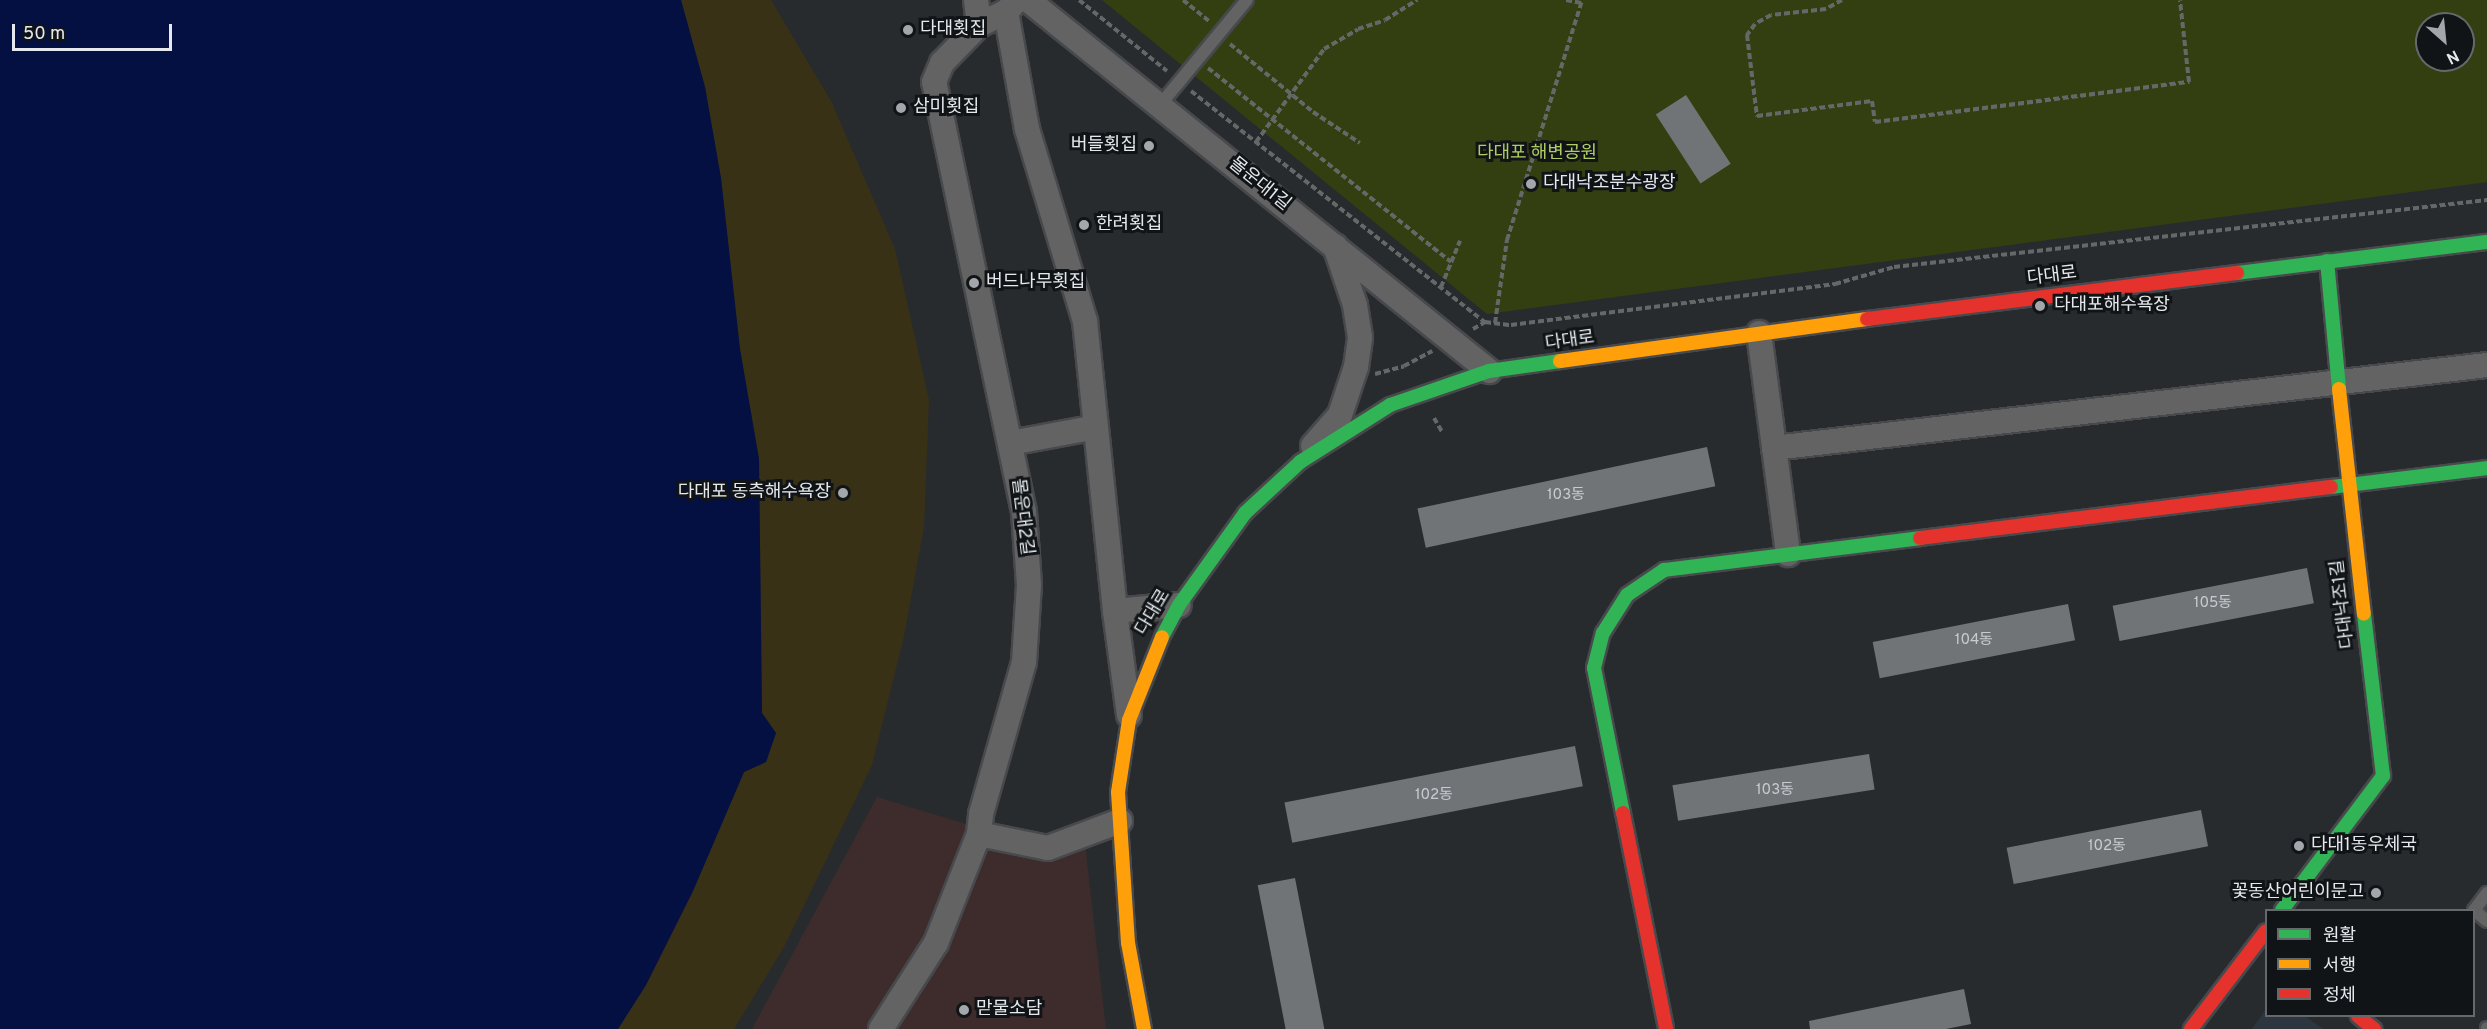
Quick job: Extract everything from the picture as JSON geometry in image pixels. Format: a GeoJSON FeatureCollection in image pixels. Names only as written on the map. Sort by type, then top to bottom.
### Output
{"type":"FeatureCollection","features":[{"type":"Feature","properties":{"kind":"street"},"geometry":{"type":"LineString","coordinates":[[976,0],[980,25]]}},
{"type":"Feature","properties":{"kind":"street","name":"몰운대1길"},"geometry":{"type":"LineString","coordinates":[[1028,0],[1489,372]]}},
{"type":"Feature","properties":{"kind":"street"},"geometry":{"type":"LineString","coordinates":[[1011,6],[1027,129],[1085,321],[1115,611],[1129,720]]}},
{"type":"Feature","properties":{"kind":"street","name":"몰운대2길"},"geometry":{"type":"LineString","coordinates":[[881,1029],[936,943],[979,834],[981,814],[1024,662],[1029,585],[1024,522],[1010,443],[934,82],[942,63],[980,25],[1011,6]]}},
{"type":"Feature","properties":{"kind":"street","name":"다대로"},"geometry":{"type":"LineString","coordinates":[[1144,1029],[1128,943],[1118,792],[1129,720],[1152,654],[1179,605],[1245,513],[1300,462],[1390,405],[1489,372],[1759,333],[2487,242]]}},
{"type":"Feature","properties":{"kind":"street"},"geometry":{"type":"LineString","coordinates":[[1300,462],[1340,414],[1356,367],[1360,337],[1355,304],[1335,246]]}},
{"type":"Feature","properties":{"kind":"street","name":"다대낙조1길"},"geometry":{"type":"LineString","coordinates":[[2283,909],[2383,776],[2348,483],[2327,261]]}},
{"type":"Feature","properties":{"kind":"street"},"geometry":{"type":"LineString","coordinates":[[1759,333],[1788,554]]}},
{"type":"Feature","properties":{"kind":"street"},"geometry":{"type":"LineString","coordinates":[[1774,448],[2487,365]]}},
{"type":"Feature","properties":{"kind":"street"},"geometry":{"type":"LineString","coordinates":[[1010,443],[1096,427]]}},
{"type":"Feature","properties":{"kind":"street"},"geometry":{"type":"LineString","coordinates":[[1666,1029],[1594,668],[1603,633],[1627,595],[1664,570],[2348,483],[2487,468]]}},
{"type":"Feature","properties":{"kind":"street"},"geometry":{"type":"LineString","coordinates":[[1115,611],[1179,605]]}},
{"type":"Feature","properties":{"kind":"street"},"geometry":{"type":"LineString","coordinates":[[979,834],[1048,848],[1120,821]]}},
{"type":"Feature","properties":{"kind":"street"},"geometry":{"type":"LineString","coordinates":[[2191,1029],[2265,937]]}},
{"type":"Feature","properties":{"kind":"street"},"geometry":{"type":"LineString","coordinates":[[2359,1017],[2374,1029]]}},
{"type":"Feature","properties":{"kind":"lane"},"geometry":{"type":"LineString","coordinates":[[1160,105],[1247,0]]}},
{"type":"Feature","properties":{"kind":"lane"},"geometry":{"type":"LineString","coordinates":[[2475,909],[2487,893]]}},
{"type":"Feature","properties":{"kind":"lane"},"geometry":{"type":"LineString","coordinates":[[2475,911],[2487,921]]}},
{"type":"Feature","properties":{"kind":"path"},"geometry":{"type":"LineString","coordinates":[[1079,0],[1485,322],[1512,325],[1835,284],[1894,267],[2487,200]]}},
{"type":"Feature","properties":{"kind":"path"},"geometry":{"type":"LineString","coordinates":[[1183,0],[1292,95],[1360,143]]}},
{"type":"Feature","properties":{"kind":"path"},"geometry":{"type":"LineString","coordinates":[[1256,142],[1324,49],[1358,29],[1385,20],[1417,0]]}},
{"type":"Feature","properties":{"kind":"path"},"geometry":{"type":"LineString","coordinates":[[1495,323],[1507,240],[1582,1],[1566,0]]}},
{"type":"Feature","properties":{"kind":"path"},"geometry":{"type":"LineString","coordinates":[[1842,0],[1826,9],[1771,15],[1755,24],[1747,35],[1757,117],[1872,101],[1875,122],[2189,82],[2180,0]]}},
{"type":"Feature","properties":{"kind":"path"},"geometry":{"type":"LineString","coordinates":[[1199,59],[1314,156],[1451,262]]}},
{"type":"Feature","properties":{"kind":"path"},"geometry":{"type":"LineString","coordinates":[[1441,287],[1460,240]]}},
{"type":"Feature","properties":{"kind":"path"},"geometry":{"type":"LineString","coordinates":[[1465,333],[1485,322]]}},
{"type":"Feature","properties":{"kind":"path"},"geometry":{"type":"LineString","coordinates":[[1371,375],[1404,366],[1434,350]]}},
{"type":"Feature","properties":{"kind":"shaded area"},"geometry":{"type":"Polygon","coordinates":[[[0,0],[681,0],[705,87],[721,178],[740,349],[759,459],[762,713],[776,733],[766,762],[744,772],[693,891],[646,985],[618,1029],[0,1029],[0,0]]]}},
{"type":"Feature","properties":{"kind":"shaded area"},"geometry":{"type":"Polygon","coordinates":[[[877,797],[1019,840],[1071,827],[1084,835],[1106,1029],[752,1029],[877,797]]]}},
{"type":"Feature","properties":{"kind":"shaded area"},"geometry":{"type":"Polygon","coordinates":[[[2265,1010],[2265,1017],[2306,1017],[2323,1029],[2252,1029],[2265,1010]]]}},
{"type":"Feature","properties":{"kind":"green space","name":"다대포 해변공원"},"geometry":{"type":"Polygon","coordinates":[[[1102,0],[2487,0],[2487,182],[1487,314],[1102,0]]]}},
{"type":"Feature","properties":{"kind":"sand","name":"다대포 동측해수욕장"},"geometry":{"type":"Polygon","coordinates":[[[681,0],[771,0],[831,101],[895,249],[929,400],[924,527],[904,636],[872,765],[784,947],[734,1029],[618,1029],[646,985],[693,891],[744,772],[766,762],[776,733],[762,713],[759,459],[740,349],[721,178],[705,87],[681,0]]]}},
{"type":"Feature","properties":{"kind":"building"},"geometry":{"type":"Polygon","coordinates":[[[1686,95],[1731,164],[1700,183],[1656,115],[1686,95]]]}},
{"type":"Feature","properties":{"kind":"building"},"geometry":{"type":"Polygon","coordinates":[[[1707,447],[1715,486],[1426,548],[1417,509],[1707,447]]]}},
{"type":"Feature","properties":{"kind":"building"},"geometry":{"type":"Polygon","coordinates":[[[2307,568],[2314,603],[2120,641],[2113,606],[2307,568]]]}},
{"type":"Feature","properties":{"kind":"building"},"geometry":{"type":"Polygon","coordinates":[[[2068,604],[2075,640],[1880,678],[1873,642],[2068,604]]]}},
{"type":"Feature","properties":{"kind":"building"},"geometry":{"type":"Polygon","coordinates":[[[1575,746],[1583,786],[1292,843],[1284,802],[1575,746]]]}},
{"type":"Feature","properties":{"kind":"building"},"geometry":{"type":"Polygon","coordinates":[[[1869,754],[1875,790],[1678,821],[1672,785],[1869,754]]]}},
{"type":"Feature","properties":{"kind":"building"},"geometry":{"type":"Polygon","coordinates":[[[2201,810],[2208,846],[2014,884],[2007,848],[2201,810]]]}},
{"type":"Feature","properties":{"kind":"building"},"geometry":{"type":"Polygon","coordinates":[[[1295,878],[1324,1029],[1286,1029],[1258,885],[1295,878]]]}},
{"type":"Feature","properties":{"kind":"building"},"geometry":{"type":"Polygon","coordinates":[[[1964,989],[1971,1024],[1946,1029],[1810,1029],[1809,1021],[1964,989]]]}},
{"type":"Feature","properties":{"kind":"traffic: fast"},"geometry":{"type":"LineString","coordinates":[[2237,273],[2487,242]]}},
{"type":"Feature","properties":{"kind":"traffic: fast"},"geometry":{"type":"LineString","coordinates":[[2327,261],[2339,389]]}},
{"type":"Feature","properties":{"kind":"traffic: fast"},"geometry":{"type":"LineString","coordinates":[[1162,637],[1179,605],[1245,513],[1300,462],[1390,405],[1489,371],[1560,361]]}},
{"type":"Feature","properties":{"kind":"traffic: fast"},"geometry":{"type":"LineString","coordinates":[[2331,487],[2487,468]]}},
{"type":"Feature","properties":{"kind":"traffic: fast"},"geometry":{"type":"LineString","coordinates":[[1623,813],[1594,668],[1603,633],[1627,595],[1664,570],[1920,538]]}},
{"type":"Feature","properties":{"kind":"traffic: fast"},"geometry":{"type":"LineString","coordinates":[[2283,909],[2383,776],[2364,614]]}},
{"type":"Feature","properties":{"kind":"traffic: slow"},"geometry":{"type":"LineString","coordinates":[[1560,361],[1867,319]]}},
{"type":"Feature","properties":{"kind":"traffic: slow"},"geometry":{"type":"LineString","coordinates":[[2339,389],[2364,614]]}},
{"type":"Feature","properties":{"kind":"traffic: slow"},"geometry":{"type":"LineString","coordinates":[[1144,1029],[1128,943],[1118,792],[1129,720],[1162,637]]}},
{"type":"Feature","properties":{"kind":"traffic: jam"},"geometry":{"type":"LineString","coordinates":[[1867,319],[2237,273]]}},
{"type":"Feature","properties":{"kind":"traffic: jam"},"geometry":{"type":"LineString","coordinates":[[1920,538],[2331,487]]}},
{"type":"Feature","properties":{"kind":"traffic: jam"},"geometry":{"type":"LineString","coordinates":[[1623,813],[1666,1029]]}},
{"type":"Feature","properties":{"kind":"traffic: jam"},"geometry":{"type":"LineString","coordinates":[[2191,1029],[2265,932]]}},
{"type":"Feature","properties":{"kind":"traffic: jam"},"geometry":{"type":"LineString","coordinates":[[2359,1017],[2374,1029]]}},
{"type":"Feature","properties":{"kind":"place","name":"다대횟집"},"geometry":{"type":"Point","coordinates":[908,30]}},
{"type":"Feature","properties":{"kind":"place","name":"삼미횟집"},"geometry":{"type":"Point","coordinates":[901,108]}},
{"type":"Feature","properties":{"kind":"place","name":"버들횟집"},"geometry":{"type":"Point","coordinates":[1149,146]}},
{"type":"Feature","properties":{"kind":"place","name":"다대낙조분수광장"},"geometry":{"type":"Point","coordinates":[1531,184]}},
{"type":"Feature","properties":{"kind":"place","name":"한려횟집"},"geometry":{"type":"Point","coordinates":[1084,225]}},
{"type":"Feature","properties":{"kind":"place","name":"버드나무횟집"},"geometry":{"type":"Point","coordinates":[974,283]}},
{"type":"Feature","properties":{"kind":"place","name":"다대포해수욕장"},"geometry":{"type":"Point","coordinates":[2040,306]}},
{"type":"Feature","properties":{"kind":"place","name":"다대포 동측해수욕장"},"geometry":{"type":"Point","coordinates":[843,493]}},
{"type":"Feature","properties":{"kind":"place","name":"다대1동우체국"},"geometry":{"type":"Point","coordinates":[2299,846]}},
{"type":"Feature","properties":{"kind":"place","name":"꽃동산어린이문고"},"geometry":{"type":"Point","coordinates":[2376,893]}},
{"type":"Feature","properties":{"kind":"place","name":"맏물소담"},"geometry":{"type":"Point","coordinates":[964,1010]}}]}
